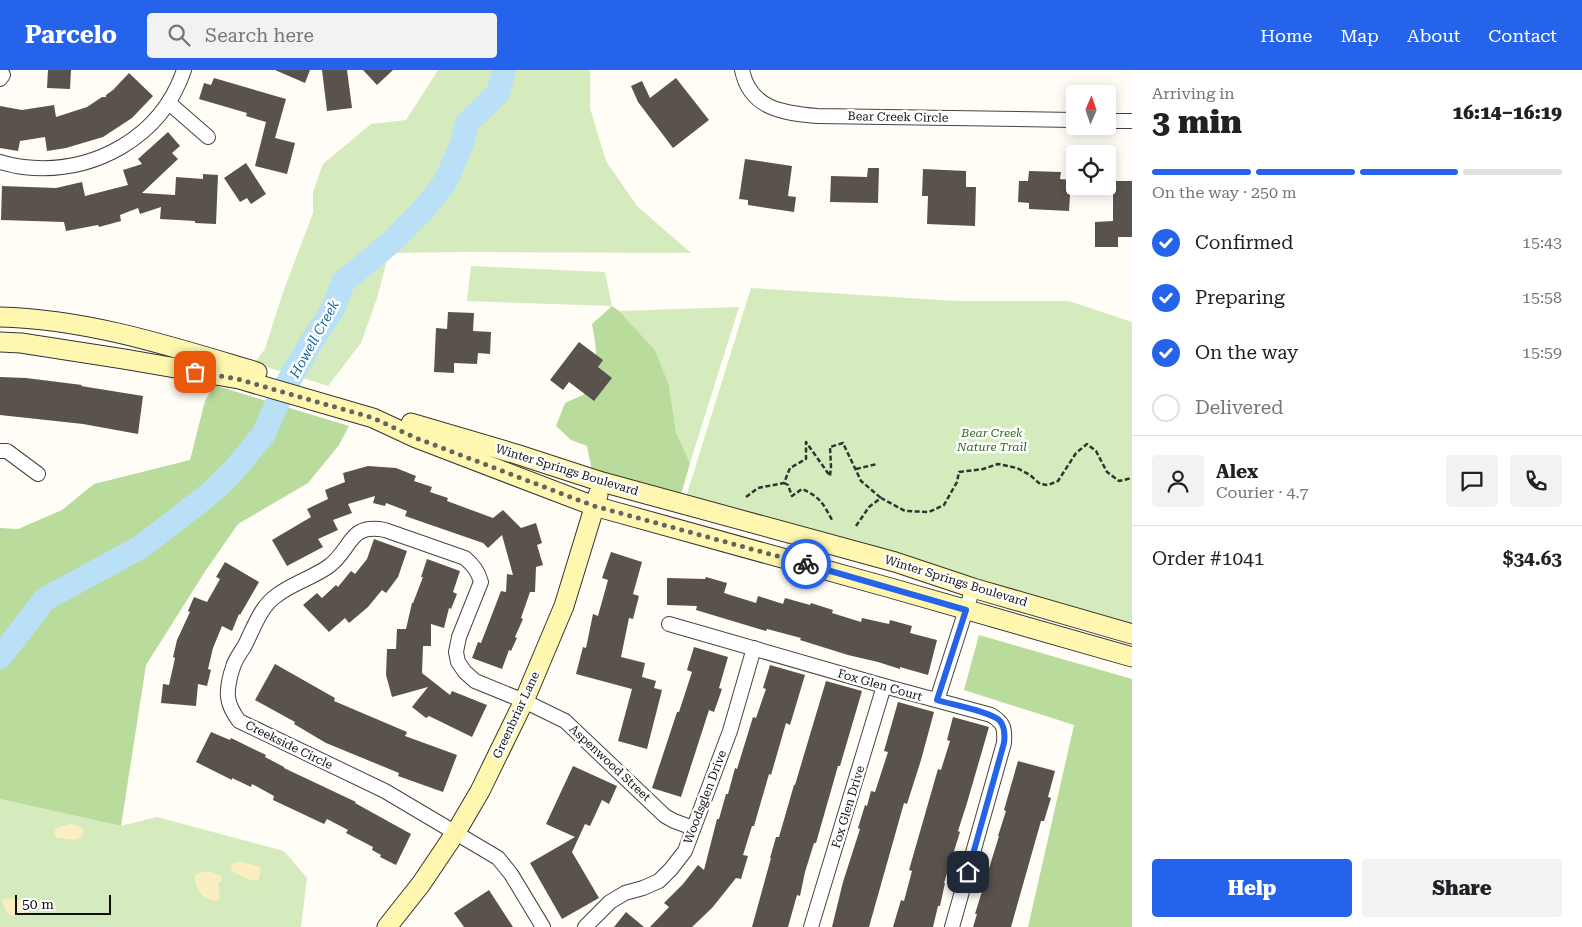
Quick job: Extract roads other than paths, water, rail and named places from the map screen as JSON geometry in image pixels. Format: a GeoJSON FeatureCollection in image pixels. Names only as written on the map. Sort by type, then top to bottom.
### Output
{"type":"FeatureCollection","features":[{"type":"Feature","properties":{"kind":"street"},"geometry":{"type":"LineString","coordinates":[[0,162],[22,167],[47,168],[70,166],[95,160],[123,147],[147,128],[169,103],[184,70]]}},
{"type":"Feature","properties":{"kind":"street","name":"Bear Creek Circle"},"geometry":{"type":"LineString","coordinates":[[742,70],[745,82],[758,99],[776,110],[793,114],[1066,120]]}},
{"type":"Feature","properties":{"kind":"street"},"geometry":{"type":"LineString","coordinates":[[169,103],[208,137]]}},
{"type":"Feature","properties":{"kind":"street"},"geometry":{"type":"LineString","coordinates":[[1116,121],[1132,121]]}},
{"type":"Feature","properties":{"kind":"street","name":"Winter Springs Boulevard"},"geometry":{"type":"LineString","coordinates":[[0,317],[91,327],[200,355],[284,386],[334,401],[377,410],[421,427],[514,453],[602,482],[895,562],[973,588],[1132,634]]}},
{"type":"Feature","properties":{"kind":"street","name":"Winter Springs Boulevard"},"geometry":{"type":"LineString","coordinates":[[0,342],[21,343],[284,386]]}},
{"type":"Feature","properties":{"kind":"street","name":"Winter Springs Boulevard"},"geometry":{"type":"LineString","coordinates":[[334,401],[416,438],[594,506],[1132,657]]}},
{"type":"Feature","properties":{"kind":"street"},"geometry":{"type":"LineString","coordinates":[[0,451],[8,451],[38,474]]}},
{"type":"Feature","properties":{"kind":"street","name":"Greenbriar Lane"},"geometry":{"type":"LineString","coordinates":[[387,927],[421,884],[456,832],[480,791],[524,701],[564,606],[602,482]]}},
{"type":"Feature","properties":{"kind":"street","name":"Creekside Circle"},"geometry":{"type":"LineString","coordinates":[[524,701],[475,681],[458,662],[456,652],[459,637],[480,582],[473,564],[465,558],[375,528],[362,530],[356,534],[337,560],[274,597],[265,607],[232,667],[228,696],[231,710],[239,721],[385,791],[498,858],[511,874],[543,927]]}},
{"type":"Feature","properties":{"kind":"street"},"geometry":{"type":"LineString","coordinates":[[937,700],[973,588]]}},
{"type":"Feature","properties":{"kind":"street","name":"Fox Glen Court"},"geometry":{"type":"LineString","coordinates":[[669,624],[991,715],[1000,720],[1005,731],[1004,743],[952,927]]}},
{"type":"Feature","properties":{"kind":"street","name":"Woodsglen Drive"},"geometry":{"type":"LineString","coordinates":[[585,927],[610,902],[625,893],[659,881],[685,851],[730,731],[754,648]]}},
{"type":"Feature","properties":{"kind":"street","name":"Fox Glen Drive"},"geometry":{"type":"LineString","coordinates":[[811,927],[884,686]]}},
{"type":"Feature","properties":{"kind":"street","name":"Aspenwood Street"},"geometry":{"type":"LineString","coordinates":[[524,701],[565,721],[665,816],[693,828]]}},
{"type":"Feature","properties":{"kind":"waterway","name":"Howell Creek"},"geometry":{"type":"LineString","coordinates":[[0,657],[45,599],[141,547],[213,491],[235,469],[263,435],[283,391],[333,309],[343,282],[395,239],[429,203],[446,181],[462,143],[467,123],[498,93],[504,70]]}},
{"type":"Feature","properties":{"kind":"park label","name":"Bear Creek Nature Trail"},"geometry":{"type":"Point","coordinates":[992,440]}}]}
